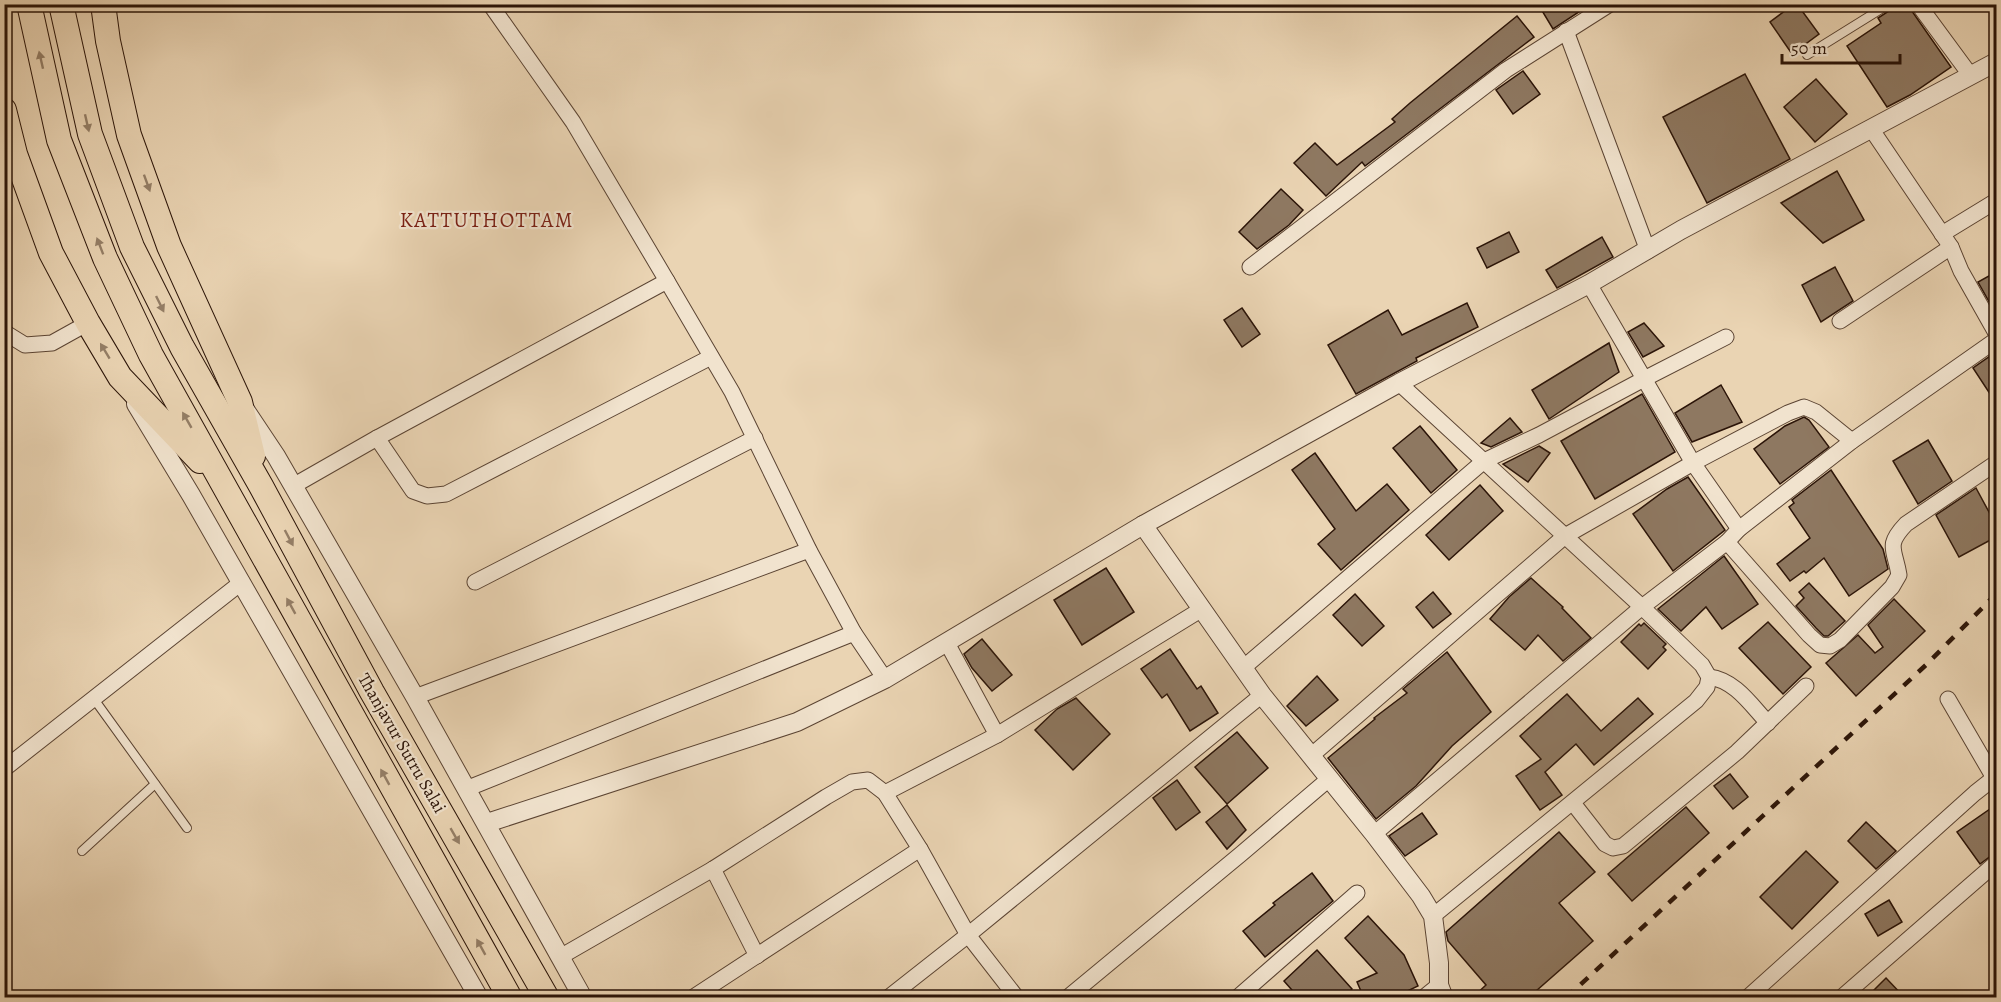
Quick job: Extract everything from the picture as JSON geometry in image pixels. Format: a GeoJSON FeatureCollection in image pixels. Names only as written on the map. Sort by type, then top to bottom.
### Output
{"type":"FeatureCollection","features":[{"type":"Feature","properties":{"kind":"highway"},"geometry":{"type":"LineString","coordinates":[[29,4],[59,140],[105,258],[150,355],[227,489]]}},
{"type":"Feature","properties":{"kind":"highway"},"geometry":{"type":"LineString","coordinates":[[61,4],[90,134],[132,247],[182,347],[261,486]]}},
{"type":"Feature","properties":{"kind":"highway"},"geometry":{"type":"LineString","coordinates":[[103,4],[108,41],[129,135],[169,246],[240,402],[261,486]]}},
{"type":"Feature","properties":{"kind":"highway"},"geometry":{"type":"LineString","coordinates":[[4,111],[15,154],[51,253],[88,323],[120,377],[227,489]]}},
{"type":"Feature","properties":{"kind":"highway","name":"Thanjavur Sutru Salai"},"geometry":{"type":"LineString","coordinates":[[261,486],[372,692],[548,998]]}},
{"type":"Feature","properties":{"kind":"highway","name":"Thanjavur Sutru Salai"},"geometry":{"type":"LineString","coordinates":[[227,489],[348,711],[510,998]]}},
{"type":"Feature","properties":{"kind":"street"},"geometry":{"type":"LineString","coordinates":[[490,4],[573,122],[732,392],[808,550],[855,633],[885,679]]}},
{"type":"Feature","properties":{"kind":"street"},"geometry":{"type":"LineString","coordinates":[[1250,267],[1506,70],[1610,4]]}},
{"type":"Feature","properties":{"kind":"street"},"geometry":{"type":"LineString","coordinates":[[1918,4],[1971,76]]}},
{"type":"Feature","properties":{"kind":"street"},"geometry":{"type":"LineString","coordinates":[[1566,31],[1648,251]]}},
{"type":"Feature","properties":{"kind":"street"},"geometry":{"type":"LineString","coordinates":[[487,823],[798,722],[885,679],[1143,525],[1399,383],[1589,284],[1692,225],[1996,62]]}},
{"type":"Feature","properties":{"kind":"street"},"geometry":{"type":"LineString","coordinates":[[1872,130],[1951,247],[1961,271],[1996,333]]}},
{"type":"Feature","properties":{"kind":"street"},"geometry":{"type":"LineString","coordinates":[[1941,234],[1996,201]]}},
{"type":"Feature","properties":{"kind":"street"},"geometry":{"type":"LineString","coordinates":[[1840,321],[1951,247]]}},
{"type":"Feature","properties":{"kind":"street"},"geometry":{"type":"LineString","coordinates":[[293,486],[667,281]]}},
{"type":"Feature","properties":{"kind":"street"},"geometry":{"type":"LineString","coordinates":[[1589,284],[1693,463],[1739,529]]}},
{"type":"Feature","properties":{"kind":"street"},"geometry":{"type":"LineString","coordinates":[[4,332],[25,345],[52,343],[88,323]]}},
{"type":"Feature","properties":{"kind":"street"},"geometry":{"type":"LineString","coordinates":[[1243,668],[1485,461],[1726,337]]}},
{"type":"Feature","properties":{"kind":"street"},"geometry":{"type":"LineString","coordinates":[[1374,834],[1642,607],[1727,542],[1739,529],[1852,441],[1996,340]]}},
{"type":"Feature","properties":{"kind":"street"},"geometry":{"type":"LineString","coordinates":[[377,438],[413,491],[428,496],[446,494],[711,357]]}},
{"type":"Feature","properties":{"kind":"street"},"geometry":{"type":"LineString","coordinates":[[120,377],[242,582],[479,998]]}},
{"type":"Feature","properties":{"kind":"street"},"geometry":{"type":"LineString","coordinates":[[1399,383],[1642,607],[1702,665],[1709,677],[1707,687],[1696,701],[1433,916]]}},
{"type":"Feature","properties":{"kind":"street"},"geometry":{"type":"LineString","coordinates":[[240,402],[276,456],[487,823],[583,998]]}},
{"type":"Feature","properties":{"kind":"street"},"geometry":{"type":"LineString","coordinates":[[1312,755],[1565,537],[1693,463],[1788,413],[1804,407],[1816,412],[1852,441]]}},
{"type":"Feature","properties":{"kind":"street"},"geometry":{"type":"LineString","coordinates":[[475,582],[754,438]]}},
{"type":"Feature","properties":{"kind":"street"},"geometry":{"type":"LineString","coordinates":[[1727,542],[1809,635],[1820,645],[1830,646],[1840,640],[1892,587],[1899,575],[1892,548],[1894,537],[1905,524],[1996,464]]}},
{"type":"Feature","properties":{"kind":"street"},"geometry":{"type":"LineString","coordinates":[[1143,525],[1262,695],[1374,834],[1433,916],[1441,991],[1423,998]]}},
{"type":"Feature","properties":{"kind":"street"},"geometry":{"type":"LineString","coordinates":[[415,698],[808,550]]}},
{"type":"Feature","properties":{"kind":"street"},"geometry":{"type":"LineString","coordinates":[[4,769],[242,582]]}},
{"type":"Feature","properties":{"kind":"street"},"geometry":{"type":"LineString","coordinates":[[885,793],[997,735],[1202,609]]}},
{"type":"Feature","properties":{"kind":"street"},"geometry":{"type":"LineString","coordinates":[[466,789],[855,633]]}},
{"type":"Feature","properties":{"kind":"street"},"geometry":{"type":"LineString","coordinates":[[947,643],[997,735]]}},
{"type":"Feature","properties":{"kind":"street"},"geometry":{"type":"LineString","coordinates":[[1709,677],[1725,681],[1733,687],[1767,723]]}},
{"type":"Feature","properties":{"kind":"street"},"geometry":{"type":"LineString","coordinates":[[1573,803],[1605,844],[1613,848],[1623,846],[1737,752],[1806,686]]}},
{"type":"Feature","properties":{"kind":"street"},"geometry":{"type":"LineString","coordinates":[[888,998],[1262,695]]}},
{"type":"Feature","properties":{"kind":"street"},"geometry":{"type":"LineString","coordinates":[[1747,998],[1976,793],[1995,780],[1948,699]]}},
{"type":"Feature","properties":{"kind":"street"},"geometry":{"type":"LineString","coordinates":[[1066,998],[1330,778]]}},
{"type":"Feature","properties":{"kind":"street"},"geometry":{"type":"LineString","coordinates":[[560,957],[713,869],[826,797],[852,783],[868,780],[885,793],[920,849],[968,935],[1017,998]]}},
{"type":"Feature","properties":{"kind":"street"},"geometry":{"type":"LineString","coordinates":[[692,998],[920,849]]}},
{"type":"Feature","properties":{"kind":"street"},"geometry":{"type":"LineString","coordinates":[[1841,998],[1996,863]]}},
{"type":"Feature","properties":{"kind":"street"},"geometry":{"type":"LineString","coordinates":[[713,869],[757,956]]}},
{"type":"Feature","properties":{"kind":"street"},"geometry":{"type":"LineString","coordinates":[[1237,998],[1357,893]]}},
{"type":"Feature","properties":{"kind":"lane"},"geometry":{"type":"LineString","coordinates":[[1807,54],[1889,4]]}},
{"type":"Feature","properties":{"kind":"lane"},"geometry":{"type":"LineString","coordinates":[[94,699],[187,828]]}},
{"type":"Feature","properties":{"kind":"lane"},"geometry":{"type":"LineString","coordinates":[[82,851],[155,784]]}},
{"type":"Feature","properties":{"kind":"building"},"geometry":{"type":"Polygon","coordinates":[[[1538,4],[1591,4],[1553,29],[1538,4]]]}},
{"type":"Feature","properties":{"kind":"building"},"geometry":{"type":"Polygon","coordinates":[[[1797,4],[1819,34],[1792,54],[1770,22],[1797,4]]]}},
{"type":"Feature","properties":{"kind":"building"},"geometry":{"type":"Polygon","coordinates":[[[1895,4],[1907,4],[1951,67],[1910,95],[1887,107],[1847,46],[1881,23],[1878,18],[1892,9],[1895,4]]]}},
{"type":"Feature","properties":{"kind":"building"},"geometry":{"type":"Polygon","coordinates":[[[1517,16],[1534,37],[1365,166],[1362,162],[1326,196],[1294,163],[1315,143],[1337,165],[1395,122],[1392,119],[1410,103],[1517,16]]]}},
{"type":"Feature","properties":{"kind":"building"},"geometry":{"type":"Polygon","coordinates":[[[1523,71],[1540,94],[1513,114],[1496,90],[1523,71]]]}},
{"type":"Feature","properties":{"kind":"building"},"geometry":{"type":"Polygon","coordinates":[[[1745,74],[1790,159],[1707,203],[1663,117],[1745,74]]]}},
{"type":"Feature","properties":{"kind":"building"},"geometry":{"type":"Polygon","coordinates":[[[1816,79],[1847,114],[1815,142],[1784,107],[1816,79]]]}},
{"type":"Feature","properties":{"kind":"building"},"geometry":{"type":"Polygon","coordinates":[[[1837,171],[1864,220],[1823,243],[1781,203],[1837,171]]]}},
{"type":"Feature","properties":{"kind":"building"},"geometry":{"type":"Polygon","coordinates":[[[1281,189],[1303,210],[1289,225],[1257,249],[1239,232],[1281,189]]]}},
{"type":"Feature","properties":{"kind":"building"},"geometry":{"type":"Polygon","coordinates":[[[1509,232],[1519,252],[1487,268],[1477,248],[1509,232]]]}},
{"type":"Feature","properties":{"kind":"building"},"geometry":{"type":"Polygon","coordinates":[[[1602,237],[1613,257],[1557,288],[1546,270],[1602,237]]]}},
{"type":"Feature","properties":{"kind":"building"},"geometry":{"type":"Polygon","coordinates":[[[1835,267],[1853,301],[1821,322],[1802,285],[1835,267]]]}},
{"type":"Feature","properties":{"kind":"building"},"geometry":{"type":"Polygon","coordinates":[[[1996,272],[1996,314],[1978,282],[1996,272]]]}},
{"type":"Feature","properties":{"kind":"building"},"geometry":{"type":"Polygon","coordinates":[[[1467,303],[1478,327],[1416,358],[1417,361],[1356,394],[1328,345],[1388,310],[1402,335],[1467,303]]]}},
{"type":"Feature","properties":{"kind":"building"},"geometry":{"type":"Polygon","coordinates":[[[1242,308],[1260,334],[1242,347],[1224,320],[1242,308]]]}},
{"type":"Feature","properties":{"kind":"building"},"geometry":{"type":"Polygon","coordinates":[[[1644,323],[1664,346],[1643,357],[1628,332],[1644,323]]]}},
{"type":"Feature","properties":{"kind":"building"},"geometry":{"type":"Polygon","coordinates":[[[1609,343],[1619,372],[1549,419],[1532,390],[1609,343]]]}},
{"type":"Feature","properties":{"kind":"building"},"geometry":{"type":"Polygon","coordinates":[[[1996,352],[1996,403],[1973,368],[1996,352]]]}},
{"type":"Feature","properties":{"kind":"building"},"geometry":{"type":"Polygon","coordinates":[[[1721,385],[1742,422],[1692,442],[1675,413],[1721,385]]]}},
{"type":"Feature","properties":{"kind":"building"},"geometry":{"type":"Polygon","coordinates":[[[1642,394],[1675,452],[1595,499],[1561,441],[1642,394]]]}},
{"type":"Feature","properties":{"kind":"building"},"geometry":{"type":"Polygon","coordinates":[[[1804,417],[1809,420],[1829,447],[1780,484],[1754,449],[1785,426],[1804,417]]]}},
{"type":"Feature","properties":{"kind":"building"},"geometry":{"type":"Polygon","coordinates":[[[1510,418],[1522,432],[1491,447],[1481,443],[1510,418]]]}},
{"type":"Feature","properties":{"kind":"building"},"geometry":{"type":"Polygon","coordinates":[[[1420,426],[1457,470],[1431,493],[1393,448],[1420,426]]]}},
{"type":"Feature","properties":{"kind":"building"},"geometry":{"type":"Polygon","coordinates":[[[1928,440],[1952,481],[1918,504],[1893,461],[1928,440]]]}},
{"type":"Feature","properties":{"kind":"building"},"geometry":{"type":"Polygon","coordinates":[[[1539,446],[1550,453],[1528,482],[1503,464],[1539,446]]]}},
{"type":"Feature","properties":{"kind":"building"},"geometry":{"type":"Polygon","coordinates":[[[1315,453],[1356,511],[1387,484],[1409,510],[1341,570],[1318,544],[1335,529],[1292,470],[1315,453]]]}},
{"type":"Feature","properties":{"kind":"building"},"geometry":{"type":"Polygon","coordinates":[[[1831,470],[1883,549],[1888,569],[1849,596],[1824,558],[1806,573],[1804,571],[1790,581],[1777,564],[1810,538],[1789,507],[1794,503],[1792,500],[1831,470]]]}},
{"type":"Feature","properties":{"kind":"building"},"geometry":{"type":"Polygon","coordinates":[[[1688,477],[1725,530],[1673,571],[1633,514],[1688,477]]]}},
{"type":"Feature","properties":{"kind":"building"},"geometry":{"type":"Polygon","coordinates":[[[1480,485],[1503,511],[1449,560],[1426,535],[1480,485]]]}},
{"type":"Feature","properties":{"kind":"building"},"geometry":{"type":"Polygon","coordinates":[[[1976,488],[1996,525],[1996,537],[1959,557],[1936,515],[1976,488]]]}},
{"type":"Feature","properties":{"kind":"building"},"geometry":{"type":"Polygon","coordinates":[[[1724,556],[1758,604],[1722,629],[1706,607],[1681,631],[1658,609],[1724,556]]]}},
{"type":"Feature","properties":{"kind":"building"},"geometry":{"type":"Polygon","coordinates":[[[1106,568],[1134,612],[1082,645],[1054,600],[1106,568]]]}},
{"type":"Feature","properties":{"kind":"building"},"geometry":{"type":"Polygon","coordinates":[[[1531,578],[1563,607],[1591,638],[1563,661],[1538,635],[1525,650],[1490,619],[1509,597],[1531,578]]]}},
{"type":"Feature","properties":{"kind":"building"},"geometry":{"type":"Polygon","coordinates":[[[1809,583],[1845,621],[1828,636],[1824,636],[1796,606],[1804,598],[1799,592],[1809,583]]]}},
{"type":"Feature","properties":{"kind":"building"},"geometry":{"type":"Polygon","coordinates":[[[1433,592],[1451,614],[1433,628],[1416,607],[1433,592]]]}},
{"type":"Feature","properties":{"kind":"building"},"geometry":{"type":"Polygon","coordinates":[[[1355,594],[1384,626],[1362,646],[1333,615],[1355,594]]]}},
{"type":"Feature","properties":{"kind":"building"},"geometry":{"type":"Polygon","coordinates":[[[1894,599],[1925,631],[1856,696],[1826,663],[1858,635],[1875,653],[1883,647],[1868,625],[1894,599]]]}},
{"type":"Feature","properties":{"kind":"building"},"geometry":{"type":"Polygon","coordinates":[[[1768,622],[1811,667],[1783,694],[1739,648],[1768,622]]]}},
{"type":"Feature","properties":{"kind":"building"},"geometry":{"type":"Polygon","coordinates":[[[1644,623],[1666,644],[1663,647],[1666,650],[1648,669],[1621,642],[1639,624],[1641,626],[1644,623]]]}},
{"type":"Feature","properties":{"kind":"building"},"geometry":{"type":"Polygon","coordinates":[[[982,639],[1012,675],[992,691],[972,668],[964,654],[982,639]]]}},
{"type":"Feature","properties":{"kind":"building"},"geometry":{"type":"Polygon","coordinates":[[[1170,649],[1197,689],[1201,686],[1218,713],[1190,731],[1167,694],[1162,698],[1141,669],[1170,649]]]}},
{"type":"Feature","properties":{"kind":"building"},"geometry":{"type":"Polygon","coordinates":[[[1447,652],[1491,712],[1452,746],[1416,786],[1376,819],[1328,758],[1407,693],[1403,689],[1447,652]]]}},
{"type":"Feature","properties":{"kind":"building"},"geometry":{"type":"Polygon","coordinates":[[[1317,676],[1338,700],[1306,726],[1287,706],[1317,676]]]}},
{"type":"Feature","properties":{"kind":"building"},"geometry":{"type":"Polygon","coordinates":[[[1567,694],[1601,731],[1638,698],[1653,714],[1594,765],[1576,744],[1545,772],[1562,795],[1540,810],[1516,776],[1541,759],[1520,736],[1567,694]]]}},
{"type":"Feature","properties":{"kind":"building"},"geometry":{"type":"Polygon","coordinates":[[[1076,698],[1110,734],[1073,770],[1035,730],[1057,709],[1076,698]]]}},
{"type":"Feature","properties":{"kind":"building"},"geometry":{"type":"Polygon","coordinates":[[[1237,732],[1268,768],[1227,804],[1195,767],[1237,732]]]}},
{"type":"Feature","properties":{"kind":"building"},"geometry":{"type":"Polygon","coordinates":[[[1730,774],[1748,797],[1733,809],[1714,786],[1730,774]]]}},
{"type":"Feature","properties":{"kind":"building"},"geometry":{"type":"Polygon","coordinates":[[[1177,780],[1200,812],[1176,830],[1153,798],[1177,780]]]}},
{"type":"Feature","properties":{"kind":"building"},"geometry":{"type":"Polygon","coordinates":[[[1227,805],[1246,830],[1227,849],[1206,822],[1227,805]]]}},
{"type":"Feature","properties":{"kind":"building"},"geometry":{"type":"Polygon","coordinates":[[[1686,807],[1709,833],[1632,901],[1608,874],[1686,807]]]}},
{"type":"Feature","properties":{"kind":"building"},"geometry":{"type":"Polygon","coordinates":[[[1990,809],[1996,817],[1996,852],[1980,864],[1957,832],[1990,809]]]}},
{"type":"Feature","properties":{"kind":"building"},"geometry":{"type":"Polygon","coordinates":[[[1422,813],[1437,834],[1405,856],[1389,836],[1422,813]]]}},
{"type":"Feature","properties":{"kind":"building"},"geometry":{"type":"Polygon","coordinates":[[[1866,822],[1896,851],[1876,869],[1848,841],[1866,822]]]}},
{"type":"Feature","properties":{"kind":"building"},"geometry":{"type":"Polygon","coordinates":[[[1559,832],[1595,872],[1559,903],[1593,941],[1528,998],[1472,998],[1486,985],[1448,941],[1446,932],[1559,832]]]}},
{"type":"Feature","properties":{"kind":"building"},"geometry":{"type":"Polygon","coordinates":[[[1806,851],[1838,882],[1792,929],[1760,897],[1806,851]]]}},
{"type":"Feature","properties":{"kind":"building"},"geometry":{"type":"Polygon","coordinates":[[[1312,873],[1333,901],[1265,957],[1243,931],[1275,905],[1273,903],[1312,873]]]}},
{"type":"Feature","properties":{"kind":"building"},"geometry":{"type":"Polygon","coordinates":[[[1889,900],[1902,922],[1878,936],[1865,914],[1889,900]]]}},
{"type":"Feature","properties":{"kind":"building"},"geometry":{"type":"Polygon","coordinates":[[[1368,916],[1404,955],[1418,986],[1393,998],[1364,998],[1357,982],[1377,973],[1345,938],[1368,916]]]}},
{"type":"Feature","properties":{"kind":"building"},"geometry":{"type":"Polygon","coordinates":[[[1317,950],[1352,989],[1343,998],[1299,998],[1284,981],[1317,950]]]}},
{"type":"Feature","properties":{"kind":"building"},"geometry":{"type":"Polygon","coordinates":[[[1886,978],[1905,998],[1866,998],[1886,978]]]}},
{"type":"Feature","properties":{"kind":"railway"},"geometry":{"type":"LineString","coordinates":[[1566,998],[1927,664],[1996,594]]}},
{"type":"Feature","properties":{"kind":"district","name":"KATTUTHOTTAM"},"geometry":{"type":"Point","coordinates":[487,220]}}]}
